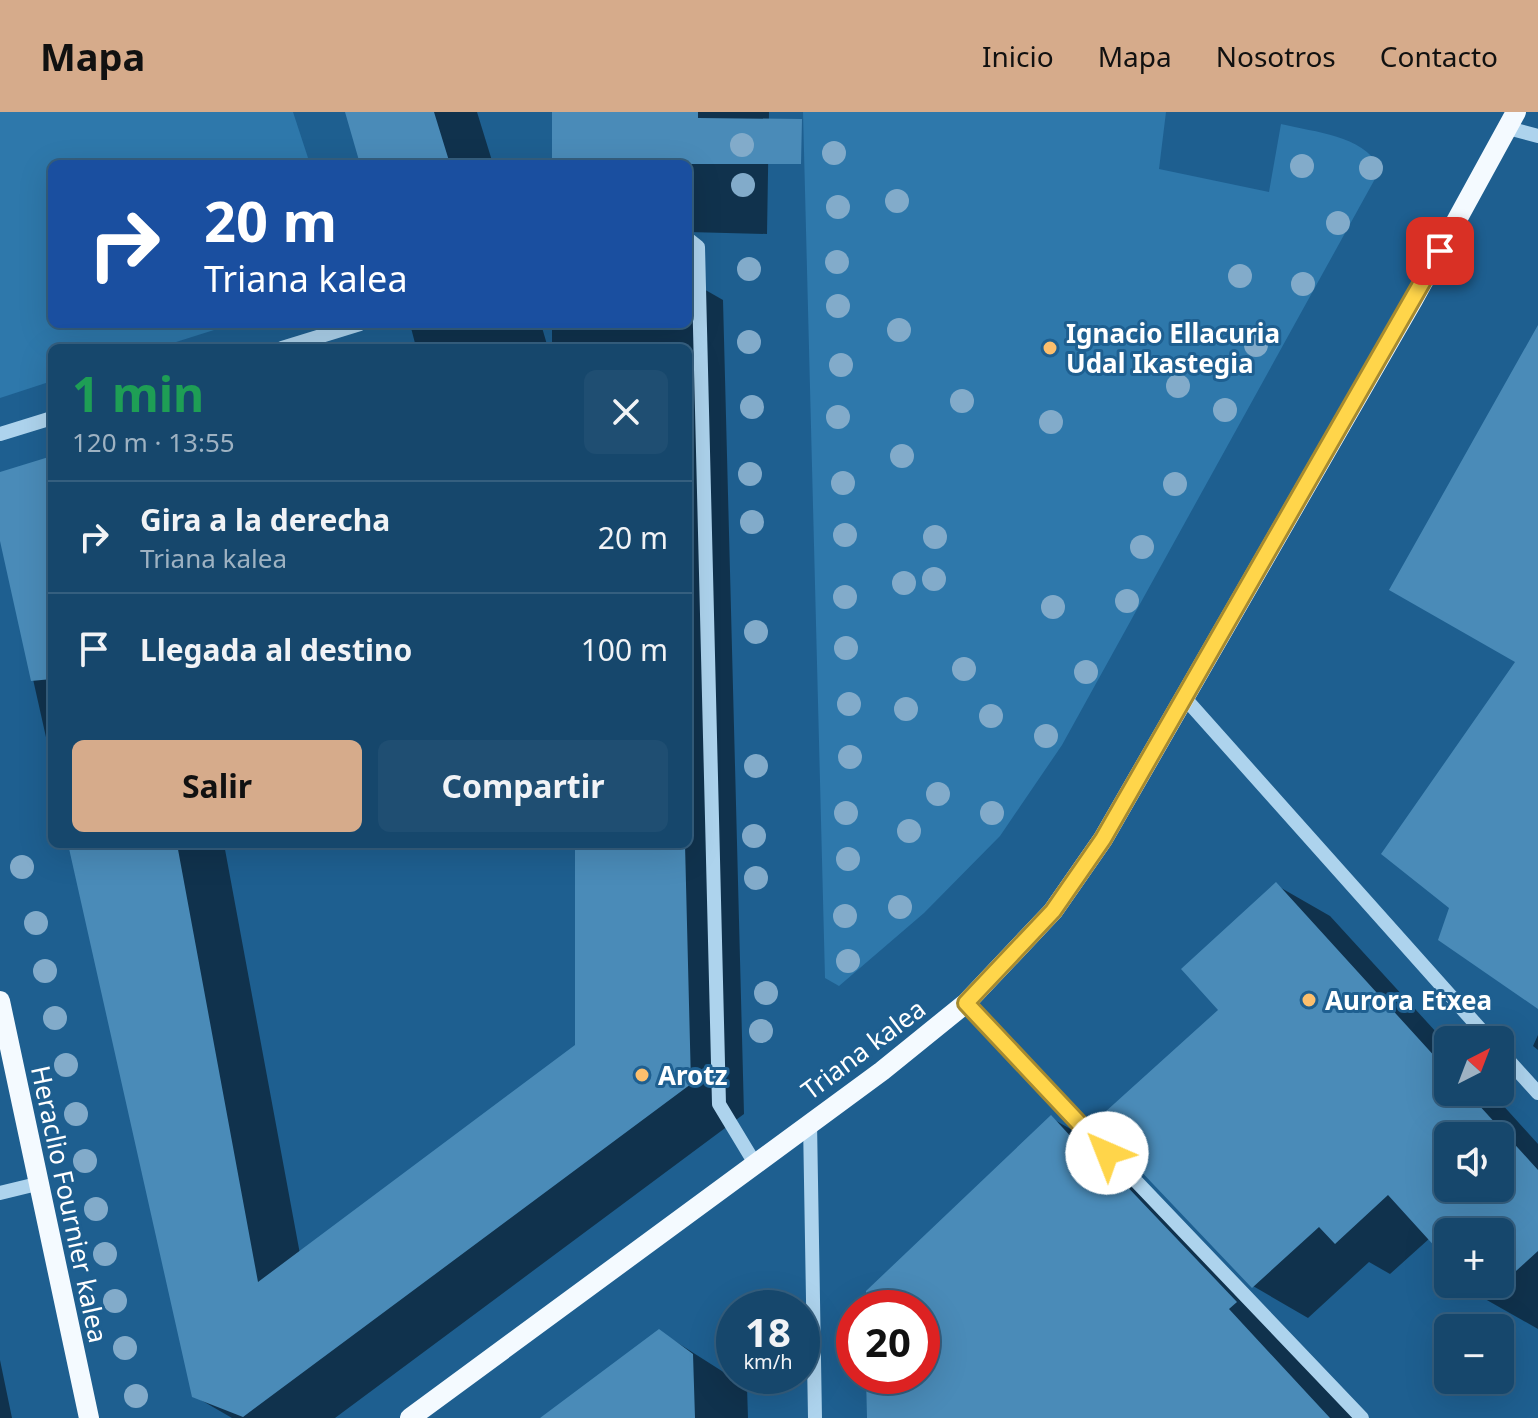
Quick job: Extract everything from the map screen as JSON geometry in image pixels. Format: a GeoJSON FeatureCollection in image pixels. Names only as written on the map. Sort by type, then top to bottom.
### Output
{"type":"FeatureCollection","features":[{"type":"Feature","properties":{"kind":"main road","name":"Triana kalea"},"geometry":{"type":"LineString","coordinates":[[410,1418],[754,1162],[882,1071],[966,1003],[1053,911],[1103,839],[1413,300],[1512,120]]}},
{"type":"Feature","properties":{"kind":"main road","name":"Heraclio Fournier kalea"},"geometry":{"type":"LineString","coordinates":[[0,1001],[89,1418]]}},
{"type":"Feature","properties":{"kind":"street"},"geometry":{"type":"LineString","coordinates":[[1512,120],[1538,136]]}},
{"type":"Feature","properties":{"kind":"street"},"geometry":{"type":"LineString","coordinates":[[693,243],[719,1104],[754,1162]]}},
{"type":"Feature","properties":{"kind":"street"},"geometry":{"type":"LineString","coordinates":[[295,344],[347,328]]}},
{"type":"Feature","properties":{"kind":"street"},"geometry":{"type":"LineString","coordinates":[[0,434],[48,419]]}},
{"type":"Feature","properties":{"kind":"street"},"geometry":{"type":"LineString","coordinates":[[1183,696],[1478,1026]]}},
{"type":"Feature","properties":{"kind":"street"},"geometry":{"type":"LineString","coordinates":[[966,1003],[1362,1418]]}},
{"type":"Feature","properties":{"kind":"street"},"geometry":{"type":"LineString","coordinates":[[1514,1066],[1538,1093]]}},
{"type":"Feature","properties":{"kind":"street"},"geometry":{"type":"LineString","coordinates":[[810,1122],[815,1418]]}},
{"type":"Feature","properties":{"kind":"street"},"geometry":{"type":"LineString","coordinates":[[0,1193],[41,1183]]}},
{"type":"Feature","properties":{"kind":"shaded area"},"geometry":{"type":"Polygon","coordinates":[[[0,112],[293,112],[309,160],[48,160],[48,328],[220,328],[170,344],[48,344],[48,382],[0,398],[0,112]]]}},
{"type":"Feature","properties":{"kind":"shaded area","name":"Ignacio Ellacuria Udal Ikastegia"},"geometry":{"type":"Polygon","coordinates":[[[803,112],[1166,112],[1159,169],[1269,192],[1281,124],[1350,142],[1362,148],[1381,168],[1062,745],[1000,836],[924,913],[839,986],[825,978],[803,112]]]}},
{"type":"Feature","properties":{"kind":"building"},"geometry":{"type":"Polygon","coordinates":[[[345,112],[434,112],[449,160],[359,160],[345,112]]]}},
{"type":"Feature","properties":{"kind":"building"},"geometry":{"type":"Polygon","coordinates":[[[552,112],[698,112],[698,118],[802,119],[801,164],[552,160],[552,112]]]}},
{"type":"Feature","properties":{"kind":"building"},"geometry":{"type":"Polygon","coordinates":[[[1538,325],[1538,1009],[1438,940],[1449,908],[1381,854],[1515,662],[1389,590],[1538,325]]]}},
{"type":"Feature","properties":{"kind":"building"},"geometry":{"type":"Polygon","coordinates":[[[48,457],[48,679],[31,681],[0,541],[0,472],[48,457]]]}},
{"type":"Feature","properties":{"kind":"building"},"geometry":{"type":"Polygon","coordinates":[[[69,848],[178,848],[258,1282],[575,1045],[575,848],[685,848],[691,1084],[243,1417],[192,1397],[69,848]]]}},
{"type":"Feature","properties":{"kind":"building"},"geometry":{"type":"Polygon","coordinates":[[[1276,882],[1434,1056],[1434,1106],[1480,1106],[1494,1122],[1434,1122],[1434,1202],[1514,1202],[1514,1144],[1538,1170],[1538,1251],[1514,1273],[1514,1218],[1434,1218],[1434,1246],[1388,1195],[1335,1244],[1319,1227],[1252,1288],[1094,1122],[1218,1010],[1181,969],[1276,882]]]}},
{"type":"Feature","properties":{"kind":"building"},"geometry":{"type":"Polygon","coordinates":[[[1051,1115],[1074,1140],[1079,1136],[1237,1302],[1229,1309],[1330,1418],[867,1418],[866,1394],[940,1394],[940,1290],[867,1290],[1051,1115]]]}},
{"type":"Feature","properties":{"kind":"building"},"geometry":{"type":"Polygon","coordinates":[[[659,1329],[693,1354],[695,1418],[540,1418],[659,1329]]]}},
{"type":"Feature","properties":{"kind":"place","name":"Ignacio Ellacuria Udal Ikastegia"},"geometry":{"type":"Point","coordinates":[1050,348]}},
{"type":"Feature","properties":{"kind":"place","name":"Aurora Etxea"},"geometry":{"type":"Point","coordinates":[1309,1000]}},
{"type":"Feature","properties":{"kind":"place","name":"Arotz"},"geometry":{"type":"Point","coordinates":[642,1075]}},
{"type":"Feature","properties":{"kind":"route"},"geometry":{"type":"LineString","coordinates":[[1107,1153],[966,1003],[1053,911],[1103,839],[1440,251]]}}]}
